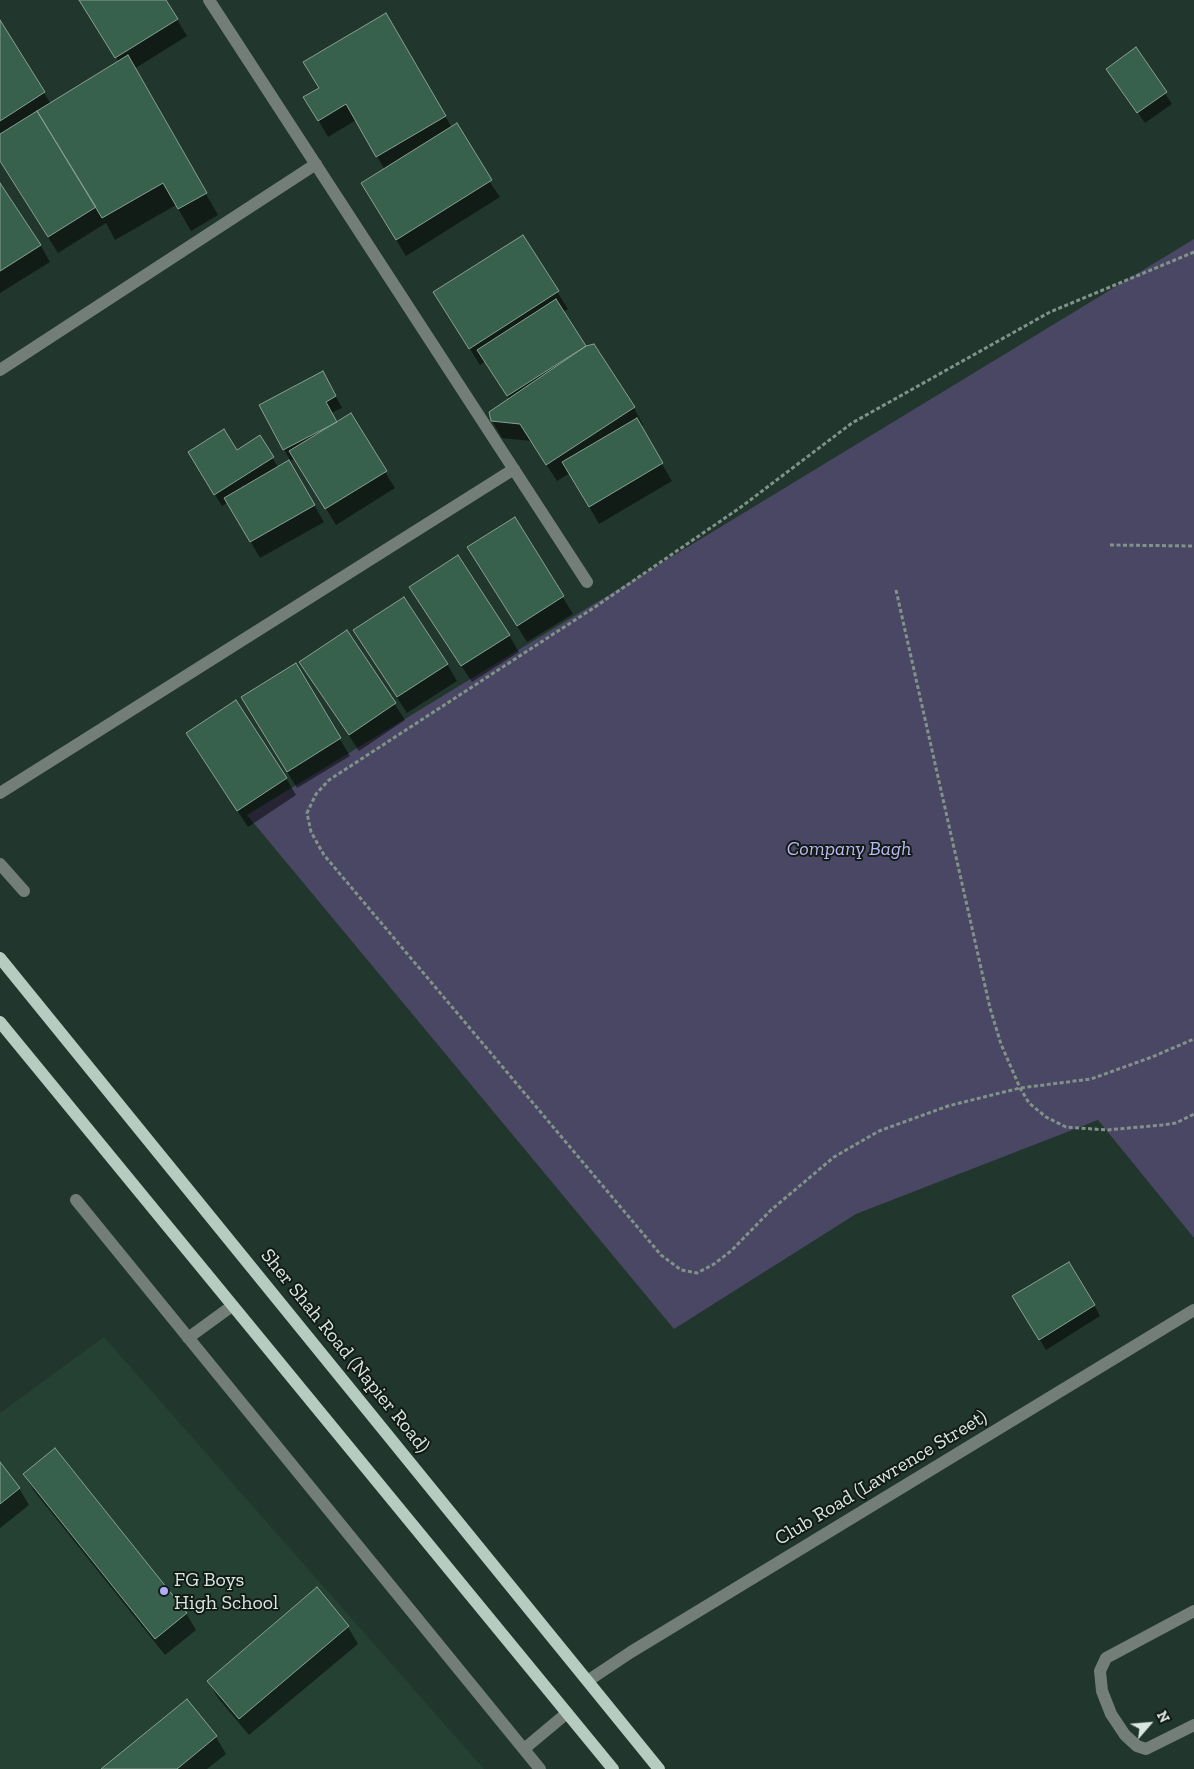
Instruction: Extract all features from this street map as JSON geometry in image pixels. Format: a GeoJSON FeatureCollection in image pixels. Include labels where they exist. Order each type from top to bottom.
{"type":"FeatureCollection","features":[{"type":"Feature","properties":{"kind":"main road","name":"Sher Shah Road (Napier Road)"},"geometry":{"type":"LineString","coordinates":[[0,958],[659,1769]]}},
{"type":"Feature","properties":{"kind":"main road"},"geometry":{"type":"LineString","coordinates":[[0,1022],[613,1769]]}},
{"type":"Feature","properties":{"kind":"street"},"geometry":{"type":"LineString","coordinates":[[209,0],[587,582]]}},
{"type":"Feature","properties":{"kind":"street"},"geometry":{"type":"LineString","coordinates":[[0,370],[316,164]]}},
{"type":"Feature","properties":{"kind":"street"},"geometry":{"type":"LineString","coordinates":[[0,793],[514,469]]}},
{"type":"Feature","properties":{"kind":"street"},"geometry":{"type":"LineString","coordinates":[[0,864],[24,891]]}},
{"type":"Feature","properties":{"kind":"street"},"geometry":{"type":"LineString","coordinates":[[76,1200],[540,1769]]}},
{"type":"Feature","properties":{"kind":"street"},"geometry":{"type":"LineString","coordinates":[[188,1338],[232,1306]]}},
{"type":"Feature","properties":{"kind":"street","name":"Club Road (Lawrence Street)"},"geometry":{"type":"LineString","coordinates":[[588,1680],[1194,1310]]}},
{"type":"Feature","properties":{"kind":"street"},"geometry":{"type":"LineString","coordinates":[[1194,1611],[1106,1658],[1100,1671],[1102,1691],[1111,1714],[1125,1735],[1136,1746],[1146,1749],[1194,1725]]}},
{"type":"Feature","properties":{"kind":"street"},"geometry":{"type":"LineString","coordinates":[[524,1749],[567,1713]]}},
{"type":"Feature","properties":{"kind":"path"},"geometry":{"type":"LineString","coordinates":[[1194,252],[1050,312],[852,423],[741,507],[595,607],[366,754],[329,780],[316,794],[307,814],[311,832],[324,855],[661,1255],[681,1270],[698,1272],[714,1264],[731,1251],[771,1210],[834,1157],[880,1131],[948,1106],[1020,1088],[1091,1079],[1152,1057],[1194,1039]]}},
{"type":"Feature","properties":{"kind":"path"},"geometry":{"type":"LineString","coordinates":[[1110,545],[1194,546]]}},
{"type":"Feature","properties":{"kind":"path"},"geometry":{"type":"LineString","coordinates":[[896,590],[990,1008],[1001,1044],[1020,1088],[1029,1103],[1046,1118],[1066,1127],[1107,1130],[1162,1125],[1176,1123],[1194,1114]]}},
{"type":"Feature","properties":{"kind":"shaded area","name":"FG Boys High School"},"geometry":{"type":"Polygon","coordinates":[[[104,1337],[484,1769],[0,1769],[0,1413],[104,1337]]]}},
{"type":"Feature","properties":{"kind":"green space","name":"Company Bagh"},"geometry":{"type":"Polygon","coordinates":[[[1194,239],[1194,1238],[1098,1120],[856,1214],[674,1329],[247,815],[1194,239]]]}},
{"type":"Feature","properties":{"kind":"building"},"geometry":{"type":"Polygon","coordinates":[[[79,0],[166,0],[178,19],[115,58],[79,0]]]}},
{"type":"Feature","properties":{"kind":"building"},"geometry":{"type":"Polygon","coordinates":[[[386,13],[446,116],[376,157],[346,104],[318,121],[303,97],[319,88],[303,62],[386,13]]]}},
{"type":"Feature","properties":{"kind":"building"},"geometry":{"type":"Polygon","coordinates":[[[0,20],[45,92],[0,121],[0,20]]]}},
{"type":"Feature","properties":{"kind":"building"},"geometry":{"type":"Polygon","coordinates":[[[1136,47],[1167,92],[1137,113],[1106,69],[1136,47]]]}},
{"type":"Feature","properties":{"kind":"building"},"geometry":{"type":"Polygon","coordinates":[[[128,55],[207,193],[178,209],[163,183],[102,218],[37,111],[128,55]]]}},
{"type":"Feature","properties":{"kind":"building"},"geometry":{"type":"Polygon","coordinates":[[[37,111],[96,207],[48,237],[0,161],[0,134],[37,111]]]}},
{"type":"Feature","properties":{"kind":"building"},"geometry":{"type":"Polygon","coordinates":[[[457,123],[492,180],[396,240],[361,183],[457,123]]]}},
{"type":"Feature","properties":{"kind":"building"},"geometry":{"type":"Polygon","coordinates":[[[0,183],[41,245],[0,271],[0,183]]]}},
{"type":"Feature","properties":{"kind":"building"},"geometry":{"type":"Polygon","coordinates":[[[523,235],[559,291],[469,349],[433,292],[523,235]]]}},
{"type":"Feature","properties":{"kind":"building"},"geometry":{"type":"Polygon","coordinates":[[[556,299],[586,346],[507,396],[477,350],[556,299]]]}},
{"type":"Feature","properties":{"kind":"building"},"geometry":{"type":"Polygon","coordinates":[[[594,344],[635,407],[546,465],[520,424],[491,421],[489,412],[586,346],[594,344]]]}},
{"type":"Feature","properties":{"kind":"building"},"geometry":{"type":"Polygon","coordinates":[[[323,371],[336,396],[326,402],[337,422],[283,450],[259,405],[323,371]]]}},
{"type":"Feature","properties":{"kind":"building"},"geometry":{"type":"Polygon","coordinates":[[[351,413],[387,471],[325,509],[289,451],[351,413]]]}},
{"type":"Feature","properties":{"kind":"building"},"geometry":{"type":"Polygon","coordinates":[[[637,418],[663,463],[589,507],[562,462],[637,418]]]}},
{"type":"Feature","properties":{"kind":"building"},"geometry":{"type":"Polygon","coordinates":[[[224,429],[237,450],[260,435],[274,457],[214,495],[188,452],[224,429]]]}},
{"type":"Feature","properties":{"kind":"building"},"geometry":{"type":"Polygon","coordinates":[[[289,460],[315,505],[250,542],[224,498],[289,460]]]}},
{"type":"Feature","properties":{"kind":"building"},"geometry":{"type":"Polygon","coordinates":[[[515,517],[564,596],[517,626],[467,547],[515,517]]]}},
{"type":"Feature","properties":{"kind":"building"},"geometry":{"type":"Polygon","coordinates":[[[458,555],[510,635],[461,666],[409,587],[458,555]]]}},
{"type":"Feature","properties":{"kind":"building"},"geometry":{"type":"Polygon","coordinates":[[[404,597],[448,664],[397,697],[353,630],[404,597]]]}},
{"type":"Feature","properties":{"kind":"building"},"geometry":{"type":"Polygon","coordinates":[[[347,630],[396,703],[349,735],[299,662],[347,630]]]}},
{"type":"Feature","properties":{"kind":"building"},"geometry":{"type":"Polygon","coordinates":[[[296,663],[341,738],[287,772],[241,697],[296,663]]]}},
{"type":"Feature","properties":{"kind":"building"},"geometry":{"type":"Polygon","coordinates":[[[236,700],[287,778],[237,811],[186,733],[236,700]]]}},
{"type":"Feature","properties":{"kind":"building"},"geometry":{"type":"Polygon","coordinates":[[[1069,1262],[1095,1305],[1039,1340],[1012,1296],[1069,1262]]]}},
{"type":"Feature","properties":{"kind":"building"},"geometry":{"type":"Polygon","coordinates":[[[55,1448],[187,1613],[155,1639],[23,1474],[55,1448]]]}},
{"type":"Feature","properties":{"kind":"building"},"geometry":{"type":"Polygon","coordinates":[[[0,1462],[20,1488],[0,1504],[0,1462]]]}},
{"type":"Feature","properties":{"kind":"building"},"geometry":{"type":"Polygon","coordinates":[[[317,1587],[349,1626],[239,1719],[207,1681],[317,1587]]]}},
{"type":"Feature","properties":{"kind":"building"},"geometry":{"type":"Polygon","coordinates":[[[187,1699],[217,1736],[177,1769],[101,1769],[187,1699]]]}},
{"type":"Feature","properties":{"kind":"place","name":"FG Boys High School"},"geometry":{"type":"Point","coordinates":[164,1591]}}]}
